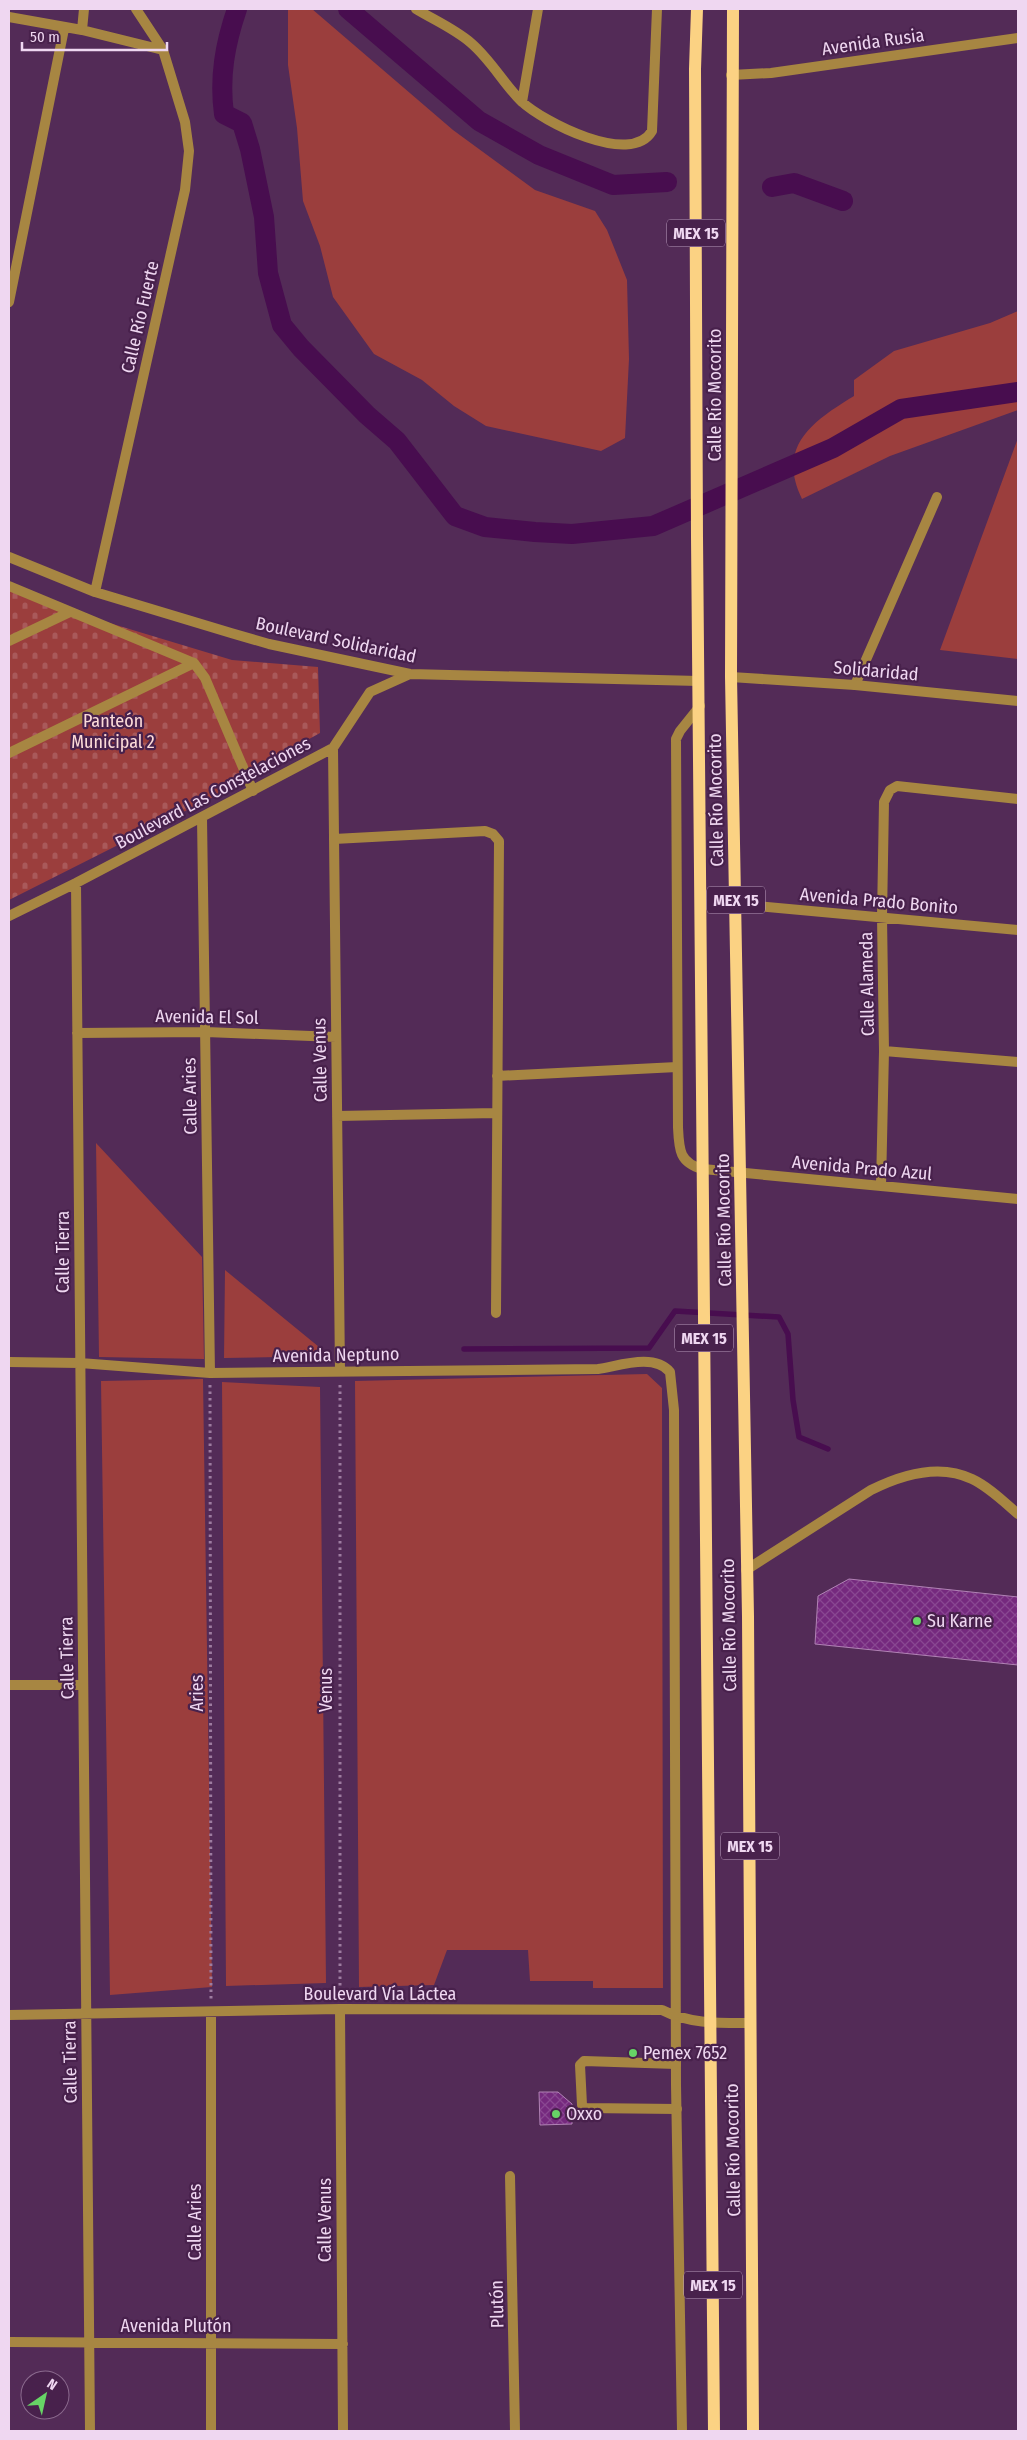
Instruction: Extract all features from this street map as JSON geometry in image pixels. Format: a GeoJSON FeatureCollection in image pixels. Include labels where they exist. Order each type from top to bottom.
{"type":"FeatureCollection","features":[{"type":"Feature","properties":{"kind":"main road","name":"Calle Río Mocorito"},"geometry":{"type":"LineString","coordinates":[[697,9],[695,87],[697,537],[712,2023],[714,2431]]}},
{"type":"Feature","properties":{"kind":"main road","name":"Calle Río Mocorito"},"geometry":{"type":"LineString","coordinates":[[733,9],[731,75],[733,453],[731,677],[748,1635],[753,2431]]}},
{"type":"Feature","properties":{"kind":"street"},"geometry":{"type":"LineString","coordinates":[[82,30],[84,9]]}},
{"type":"Feature","properties":{"kind":"street","name":"Calle Río Fuerte"},"geometry":{"type":"LineString","coordinates":[[95,592],[187,173],[187,131],[163,50],[136,9]]}},
{"type":"Feature","properties":{"kind":"street"},"geometry":{"type":"LineString","coordinates":[[416,9],[470,42],[490,62],[522,102],[556,123],[599,141],[626,145],[646,139],[652,131],[654,120],[657,9]]}},
{"type":"Feature","properties":{"kind":"street"},"geometry":{"type":"LineString","coordinates":[[522,102],[538,9]]}},
{"type":"Feature","properties":{"kind":"street"},"geometry":{"type":"LineString","coordinates":[[9,17],[64,29],[82,30],[163,50]]}},
{"type":"Feature","properties":{"kind":"street"},"geometry":{"type":"LineString","coordinates":[[9,302],[64,29]]}},
{"type":"Feature","properties":{"kind":"street","name":"Avenida Rusia"},"geometry":{"type":"LineString","coordinates":[[731,75],[771,73],[1018,38]]}},
{"type":"Feature","properties":{"kind":"street"},"geometry":{"type":"LineString","coordinates":[[854,684],[937,497]]}},
{"type":"Feature","properties":{"kind":"street","name":"Boulevard Solidaridad"},"geometry":{"type":"LineString","coordinates":[[9,557],[95,592],[269,644],[410,674],[699,681]]}},
{"type":"Feature","properties":{"kind":"street"},"geometry":{"type":"LineString","coordinates":[[9,586],[194,663],[205,678],[253,791]]}},
{"type":"Feature","properties":{"kind":"street"},"geometry":{"type":"LineString","coordinates":[[9,640],[70,612]]}},
{"type":"Feature","properties":{"kind":"street"},"geometry":{"type":"LineString","coordinates":[[9,753],[194,663]]}},
{"type":"Feature","properties":{"kind":"street","name":"Boulevard Las Constelaciones"},"geometry":{"type":"LineString","coordinates":[[9,916],[76,884],[333,748],[370,692],[410,674]]}},
{"type":"Feature","properties":{"kind":"street","name":"Solidaridad"},"geometry":{"type":"LineString","coordinates":[[731,677],[854,684],[1018,701]]}},
{"type":"Feature","properties":{"kind":"street"},"geometry":{"type":"LineString","coordinates":[[700,706],[676,739],[678,1127],[682,1154],[689,1164],[703,1170]]}},
{"type":"Feature","properties":{"kind":"street","name":"Calle Venus"},"geometry":{"type":"LineString","coordinates":[[333,748],[340,1371]]}},
{"type":"Feature","properties":{"kind":"street","name":"Calle Alameda"},"geometry":{"type":"LineString","coordinates":[[881,1186],[884,1051],[882,811],[887,796],[897,786],[1018,799]]}},
{"type":"Feature","properties":{"kind":"street","name":"Calle Aries"},"geometry":{"type":"LineString","coordinates":[[202,818],[210,1373]]}},
{"type":"Feature","properties":{"kind":"street"},"geometry":{"type":"LineString","coordinates":[[334,839],[485,831],[497,837],[499,844],[496,1313]]}},
{"type":"Feature","properties":{"kind":"street","name":"Calle Tierra"},"geometry":{"type":"LineString","coordinates":[[76,884],[90,2431]]}},
{"type":"Feature","properties":{"kind":"street","name":"Avenida Prado Bonito"},"geometry":{"type":"LineString","coordinates":[[736,904],[1018,930]]}},
{"type":"Feature","properties":{"kind":"street","name":"Avenida El Sol"},"geometry":{"type":"LineString","coordinates":[[77,1033],[206,1032],[336,1037]]}},
{"type":"Feature","properties":{"kind":"street"},"geometry":{"type":"LineString","coordinates":[[884,1051],[1018,1062]]}},
{"type":"Feature","properties":{"kind":"street"},"geometry":{"type":"LineString","coordinates":[[497,1076],[678,1067]]}},
{"type":"Feature","properties":{"kind":"street"},"geometry":{"type":"LineString","coordinates":[[337,1116],[496,1113]]}},
{"type":"Feature","properties":{"kind":"street","name":"Avenida Prado Azul"},"geometry":{"type":"LineString","coordinates":[[703,1170],[1018,1199]]}},
{"type":"Feature","properties":{"kind":"street","name":"Avenida Neptuno"},"geometry":{"type":"LineString","coordinates":[[9,1362],[80,1363],[210,1373],[598,1369],[652,1361],[663,1364],[672,1375],[674,1410],[677,2018]]}},
{"type":"Feature","properties":{"kind":"street"},"geometry":{"type":"LineString","coordinates":[[746,1570],[870,1490],[888,1481],[911,1474],[931,1471],[966,1476],[990,1490],[1018,1514]]}},
{"type":"Feature","properties":{"kind":"street"},"geometry":{"type":"LineString","coordinates":[[9,1685],[83,1685]]}},
{"type":"Feature","properties":{"kind":"street","name":"Calle Venus"},"geometry":{"type":"LineString","coordinates":[[340,2009],[343,2431]]}},
{"type":"Feature","properties":{"kind":"street","name":"Boulevard Vía Láctea"},"geometry":{"type":"LineString","coordinates":[[9,2015],[340,2009],[662,2010],[677,2018],[712,2023],[750,2023]]}},
{"type":"Feature","properties":{"kind":"street","name":"Calle Aries"},"geometry":{"type":"LineString","coordinates":[[211,2012],[211,2431]]}},
{"type":"Feature","properties":{"kind":"street"},"geometry":{"type":"LineString","coordinates":[[677,2018],[676,2064],[682,2431]]}},
{"type":"Feature","properties":{"kind":"street"},"geometry":{"type":"LineString","coordinates":[[676,2064],[584,2061],[580,2065],[582,2105],[585,2108],[677,2109]]}},
{"type":"Feature","properties":{"kind":"street","name":"Plutón"},"geometry":{"type":"LineString","coordinates":[[510,2176],[515,2431]]}},
{"type":"Feature","properties":{"kind":"street","name":"Avenida Plutón"},"geometry":{"type":"LineString","coordinates":[[9,2342],[342,2344]]}},
{"type":"Feature","properties":{"kind":"path","name":"Venus"},"geometry":{"type":"LineString","coordinates":[[340,1371],[340,2009]]}},
{"type":"Feature","properties":{"kind":"path","name":"Aries"},"geometry":{"type":"LineString","coordinates":[[210,1373],[211,2012]]}},
{"type":"Feature","properties":{"kind":"green space"},"geometry":{"type":"Polygon","coordinates":[[[288,9],[312,9],[453,130],[535,190],[595,211],[607,230],[627,280],[629,359],[625,438],[601,451],[486,426],[454,406],[422,380],[374,354],[333,297],[320,246],[303,201],[297,128],[288,65],[288,9]]]}},
{"type":"Feature","properties":{"kind":"green space"},"geometry":{"type":"Polygon","coordinates":[[[1018,311],[1018,410],[890,456],[802,499],[795,480],[793,464],[796,450],[803,437],[813,426],[825,415],[854,396],[854,380],[894,351],[990,323],[1018,311]]]}},
{"type":"Feature","properties":{"kind":"green space"},"geometry":{"type":"Polygon","coordinates":[[[1018,438],[1018,659],[940,650],[1018,438]]]}},
{"type":"Feature","properties":{"kind":"green space","name":"Panteón Municipal 2"},"geometry":{"type":"Polygon","coordinates":[[[9,584],[83,615],[232,660],[318,667],[320,733],[253,770],[231,788],[9,900],[9,584]]]}},
{"type":"Feature","properties":{"kind":"green space"},"geometry":{"type":"Polygon","coordinates":[[[96,1143],[202,1257],[204,1359],[99,1357],[96,1143]]]}},
{"type":"Feature","properties":{"kind":"green space"},"geometry":{"type":"Polygon","coordinates":[[[225,1270],[330,1356],[224,1358],[225,1270]]]}},
{"type":"Feature","properties":{"kind":"green space"},"geometry":{"type":"Polygon","coordinates":[[[647,1374],[662,1388],[663,1988],[593,1988],[593,1981],[530,1981],[528,1950],[447,1950],[434,1985],[359,1987],[355,1381],[647,1374]]]}},
{"type":"Feature","properties":{"kind":"green space"},"geometry":{"type":"Polygon","coordinates":[[[203,1379],[212,1987],[110,1995],[101,1381],[203,1379]]]}},
{"type":"Feature","properties":{"kind":"green space"},"geometry":{"type":"Polygon","coordinates":[[[222,1382],[320,1387],[326,1983],[226,1986],[222,1382]]]}},
{"type":"Feature","properties":{"kind":"building","name":"Su Karne"},"geometry":{"type":"Polygon","coordinates":[[[849,1579],[1018,1597],[1018,1665],[815,1644],[818,1596],[849,1579]]]}},
{"type":"Feature","properties":{"kind":"building","name":"Oxxo"},"geometry":{"type":"Polygon","coordinates":[[[539,2092],[558,2092],[572,2104],[572,2124],[540,2125],[539,2092]]]}},
{"type":"Feature","properties":{"kind":"waterway"},"geometry":{"type":"LineString","coordinates":[[237,9],[224,61],[222,87],[224,114],[242,123],[250,149],[264,217],[268,273],[282,325],[301,348],[367,415],[397,441],[455,516],[485,527],[572,534],[653,526],[833,448],[901,409],[1018,392]]}},
{"type":"Feature","properties":{"kind":"waterway"},"geometry":{"type":"LineString","coordinates":[[348,9],[479,121],[539,155],[613,185],[667,182]]}},
{"type":"Feature","properties":{"kind":"waterway"},"geometry":{"type":"LineString","coordinates":[[772,187],[794,183],[843,201]]}},
{"type":"Feature","properties":{"kind":"waterway"},"geometry":{"type":"LineString","coordinates":[[464,1349],[649,1348],[675,1311],[779,1317],[788,1334],[793,1400],[799,1437],[828,1449]]}},
{"type":"Feature","properties":{"kind":"place","name":"Su Karne"},"geometry":{"type":"Point","coordinates":[917,1621]}},
{"type":"Feature","properties":{"kind":"place","name":"Pemex 7652"},"geometry":{"type":"Point","coordinates":[633,2053]}},
{"type":"Feature","properties":{"kind":"place","name":"Oxxo"},"geometry":{"type":"Point","coordinates":[556,2114]}}]}
